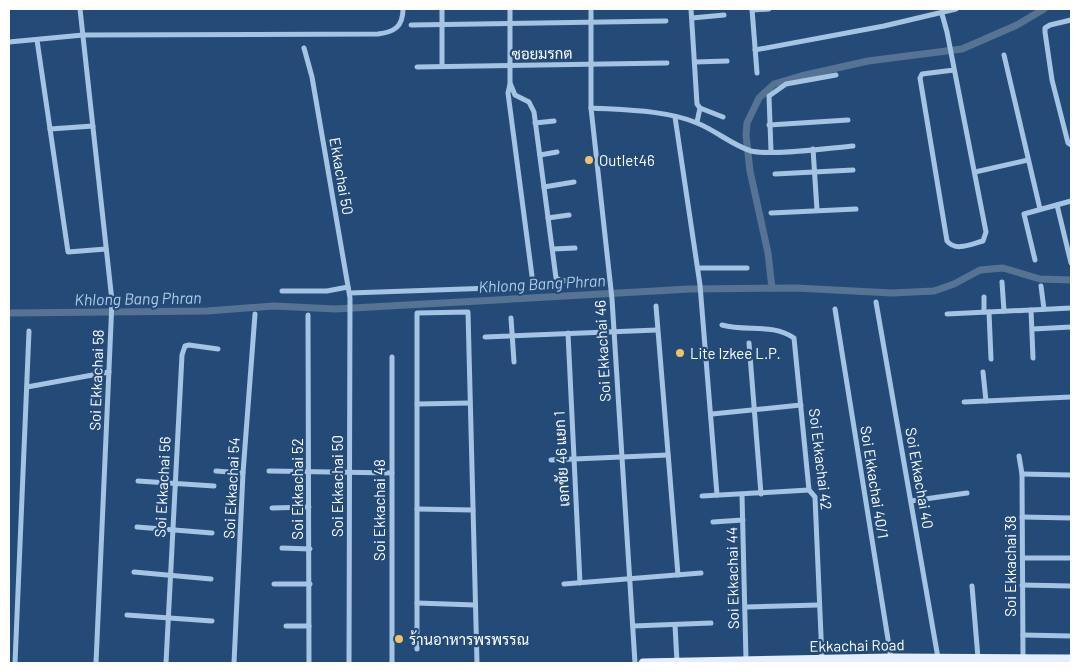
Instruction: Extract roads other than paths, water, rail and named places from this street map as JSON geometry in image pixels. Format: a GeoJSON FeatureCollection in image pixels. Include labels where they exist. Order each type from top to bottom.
{"type":"FeatureCollection","features":[{"type":"Feature","properties":{"kind":"main road","name":"Ekkachai Road"},"geometry":{"type":"LineString","coordinates":[[643,663],[891,658],[1071,659]]}},
{"type":"Feature","properties":{"kind":"street","name":"Soi Ekkachai 58"},"geometry":{"type":"LineString","coordinates":[[80,9],[112,301],[96,663]]}},
{"type":"Feature","properties":{"kind":"street"},"geometry":{"type":"LineString","coordinates":[[9,42],[82,35],[378,34],[392,32],[398,28],[403,17],[403,9]]}},
{"type":"Feature","properties":{"kind":"street"},"geometry":{"type":"LineString","coordinates":[[442,9],[442,66]]}},
{"type":"Feature","properties":{"kind":"street"},"geometry":{"type":"LineString","coordinates":[[510,9],[510,84],[508,93],[532,276]]}},
{"type":"Feature","properties":{"kind":"street","name":"Soi Ekkachai 46"},"geometry":{"type":"LineString","coordinates":[[591,9],[591,108],[612,298],[635,663]]}},
{"type":"Feature","properties":{"kind":"street"},"geometry":{"type":"LineString","coordinates":[[691,9],[695,90],[700,108],[697,122]]}},
{"type":"Feature","properties":{"kind":"street"},"geometry":{"type":"LineString","coordinates":[[756,73],[752,9],[769,9]]}},
{"type":"Feature","properties":{"kind":"street"},"geometry":{"type":"LineString","coordinates":[[755,50],[942,14],[956,9]]}},
{"type":"Feature","properties":{"kind":"street"},"geometry":{"type":"LineString","coordinates":[[942,14],[947,32],[986,232],[986,238],[983,241],[958,248],[951,246],[947,241],[920,78],[922,74],[954,70]]}},
{"type":"Feature","properties":{"kind":"street"},"geometry":{"type":"LineString","coordinates":[[692,18],[724,15]]}},
{"type":"Feature","properties":{"kind":"street"},"geometry":{"type":"LineString","coordinates":[[1071,20],[1045,28],[1052,80],[1068,144],[1071,146]]}},
{"type":"Feature","properties":{"kind":"street"},"geometry":{"type":"LineString","coordinates":[[411,25],[666,21]]}},
{"type":"Feature","properties":{"kind":"street"},"geometry":{"type":"LineString","coordinates":[[37,40],[68,252],[106,249]]}},
{"type":"Feature","properties":{"kind":"street","name":"Ekkachai 50"},"geometry":{"type":"LineString","coordinates":[[304,48],[312,77],[349,293],[350,309]]}},
{"type":"Feature","properties":{"kind":"street"},"geometry":{"type":"LineString","coordinates":[[1004,55],[1040,209]]}},
{"type":"Feature","properties":{"kind":"street"},"geometry":{"type":"LineString","coordinates":[[695,62],[727,61]]}},
{"type":"Feature","properties":{"kind":"street","name":"ซอยมรกต"},"geometry":{"type":"LineString","coordinates":[[417,67],[667,63]]}},
{"type":"Feature","properties":{"kind":"street"},"geometry":{"type":"LineString","coordinates":[[772,151],[768,102],[774,91],[786,84],[836,75]]}},
{"type":"Feature","properties":{"kind":"street"},"geometry":{"type":"LineString","coordinates":[[510,84],[518,98],[532,106],[558,280],[580,280]]}},
{"type":"Feature","properties":{"kind":"street"},"geometry":{"type":"LineString","coordinates":[[591,108],[622,110],[697,122],[743,148],[759,152],[853,146]]}},
{"type":"Feature","properties":{"kind":"street"},"geometry":{"type":"LineString","coordinates":[[700,108],[723,116]]}},
{"type":"Feature","properties":{"kind":"street"},"geometry":{"type":"LineString","coordinates":[[675,117],[698,268],[712,414],[717,495]]}},
{"type":"Feature","properties":{"kind":"street"},"geometry":{"type":"LineString","coordinates":[[769,125],[848,120]]}},
{"type":"Feature","properties":{"kind":"street"},"geometry":{"type":"LineString","coordinates":[[535,123],[554,121]]}},
{"type":"Feature","properties":{"kind":"street"},"geometry":{"type":"LineString","coordinates":[[50,129],[93,126]]}},
{"type":"Feature","properties":{"kind":"street"},"geometry":{"type":"LineString","coordinates":[[813,149],[817,210]]}},
{"type":"Feature","properties":{"kind":"street"},"geometry":{"type":"LineString","coordinates":[[540,155],[557,152]]}},
{"type":"Feature","properties":{"kind":"street"},"geometry":{"type":"LineString","coordinates":[[974,172],[1028,160]]}},
{"type":"Feature","properties":{"kind":"street"},"geometry":{"type":"LineString","coordinates":[[775,174],[853,170]]}},
{"type":"Feature","properties":{"kind":"street"},"geometry":{"type":"LineString","coordinates":[[544,186],[574,182]]}},
{"type":"Feature","properties":{"kind":"street"},"geometry":{"type":"LineString","coordinates":[[1035,260],[1024,214],[1071,201]]}},
{"type":"Feature","properties":{"kind":"street"},"geometry":{"type":"LineString","coordinates":[[1057,205],[1071,263]]}},
{"type":"Feature","properties":{"kind":"street"},"geometry":{"type":"LineString","coordinates":[[771,213],[856,209]]}},
{"type":"Feature","properties":{"kind":"street"},"geometry":{"type":"LineString","coordinates":[[548,218],[569,215]]}},
{"type":"Feature","properties":{"kind":"street"},"geometry":{"type":"LineString","coordinates":[[553,249],[575,248]]}},
{"type":"Feature","properties":{"kind":"street"},"geometry":{"type":"LineString","coordinates":[[698,268],[747,268]]}},
{"type":"Feature","properties":{"kind":"street"},"geometry":{"type":"LineString","coordinates":[[1002,282],[1004,311]]}},
{"type":"Feature","properties":{"kind":"street"},"geometry":{"type":"LineString","coordinates":[[1041,286],[1044,309]]}},
{"type":"Feature","properties":{"kind":"street"},"geometry":{"type":"LineString","coordinates":[[282,292],[327,290],[349,293],[493,288]]}},
{"type":"Feature","properties":{"kind":"street"},"geometry":{"type":"LineString","coordinates":[[984,297],[991,359]]}},
{"type":"Feature","properties":{"kind":"street","name":"Soi Ekkachai 40"},"geometry":{"type":"LineString","coordinates":[[876,302],[938,658]]}},
{"type":"Feature","properties":{"kind":"street"},"geometry":{"type":"LineString","coordinates":[[656,306],[678,575]]}},
{"type":"Feature","properties":{"kind":"street"},"geometry":{"type":"LineString","coordinates":[[947,314],[1071,308]]}},
{"type":"Feature","properties":{"kind":"street","name":"Soi Ekkachai 50"},"geometry":{"type":"LineString","coordinates":[[349,663],[350,309]]}},
{"type":"Feature","properties":{"kind":"street","name":"Soi Ekkachai 40/1"},"geometry":{"type":"LineString","coordinates":[[835,309],[891,658]]}},
{"type":"Feature","properties":{"kind":"street"},"geometry":{"type":"LineString","coordinates":[[1031,310],[1033,358]]}},
{"type":"Feature","properties":{"kind":"street"},"geometry":{"type":"LineString","coordinates":[[417,649],[417,313],[468,312],[477,663]]}},
{"type":"Feature","properties":{"kind":"street","name":"Soi Ekkachai 54"},"geometry":{"type":"LineString","coordinates":[[234,663],[243,473],[255,314]]}},
{"type":"Feature","properties":{"kind":"street","name":"Soi Ekkachai 52"},"geometry":{"type":"LineString","coordinates":[[308,315],[310,473],[309,663]]}},
{"type":"Feature","properties":{"kind":"street"},"geometry":{"type":"LineString","coordinates":[[511,318],[514,362]]}},
{"type":"Feature","properties":{"kind":"street","name":"Soi Ekkachai 42"},"geometry":{"type":"LineString","coordinates":[[722,325],[737,329],[774,329],[787,333],[794,338],[809,490],[815,497],[822,659]]}},
{"type":"Feature","properties":{"kind":"street"},"geometry":{"type":"LineString","coordinates":[[1033,329],[1071,327]]}},
{"type":"Feature","properties":{"kind":"street"},"geometry":{"type":"LineString","coordinates":[[485,337],[657,330]]}},
{"type":"Feature","properties":{"kind":"street"},"geometry":{"type":"LineString","coordinates":[[15,663],[29,331]]}},
{"type":"Feature","properties":{"kind":"street","name":"เอกชัย 46 แยก 1"},"geometry":{"type":"LineString","coordinates":[[568,333],[580,583]]}},
{"type":"Feature","properties":{"kind":"street"},"geometry":{"type":"LineString","coordinates":[[749,343],[761,494]]}},
{"type":"Feature","properties":{"kind":"street","name":"Soi Ekkachai 56"},"geometry":{"type":"LineString","coordinates":[[166,663],[174,483],[183,350],[189,345],[218,349]]}},
{"type":"Feature","properties":{"kind":"street","name":"Soi Ekkachai 48"},"geometry":{"type":"LineString","coordinates":[[392,357],[392,663]]}},
{"type":"Feature","properties":{"kind":"street"},"geometry":{"type":"LineString","coordinates":[[27,387],[109,372]]}},
{"type":"Feature","properties":{"kind":"street"},"geometry":{"type":"LineString","coordinates":[[984,372],[986,401]]}},
{"type":"Feature","properties":{"kind":"street"},"geometry":{"type":"LineString","coordinates":[[964,402],[1071,398]]}},
{"type":"Feature","properties":{"kind":"street"},"geometry":{"type":"LineString","coordinates":[[417,404],[470,402]]}},
{"type":"Feature","properties":{"kind":"street"},"geometry":{"type":"LineString","coordinates":[[712,414],[801,406]]}},
{"type":"Feature","properties":{"kind":"street"},"geometry":{"type":"LineString","coordinates":[[551,460],[668,455]]}},
{"type":"Feature","properties":{"kind":"street","name":"Soi Ekkachai 38"},"geometry":{"type":"LineString","coordinates":[[1018,456],[1022,474],[1022,658]]}},
{"type":"Feature","properties":{"kind":"street"},"geometry":{"type":"LineString","coordinates":[[216,471],[243,473]]}},
{"type":"Feature","properties":{"kind":"street"},"geometry":{"type":"LineString","coordinates":[[269,471],[392,473]]}},
{"type":"Feature","properties":{"kind":"street"},"geometry":{"type":"LineString","coordinates":[[1022,474],[1071,475]]}},
{"type":"Feature","properties":{"kind":"street"},"geometry":{"type":"LineString","coordinates":[[138,481],[214,486]]}},
{"type":"Feature","properties":{"kind":"street"},"geometry":{"type":"LineString","coordinates":[[702,496],[809,490]]}},
{"type":"Feature","properties":{"kind":"street"},"geometry":{"type":"LineString","coordinates":[[911,501],[967,492]]}},
{"type":"Feature","properties":{"kind":"street","name":"Soi Ekkachai 44"},"geometry":{"type":"LineString","coordinates":[[742,495],[746,662]]}},
{"type":"Feature","properties":{"kind":"street"},"geometry":{"type":"LineString","coordinates":[[272,508],[309,507]]}},
{"type":"Feature","properties":{"kind":"street"},"geometry":{"type":"LineString","coordinates":[[417,508],[473,510]]}},
{"type":"Feature","properties":{"kind":"street"},"geometry":{"type":"LineString","coordinates":[[1022,517],[1071,518]]}},
{"type":"Feature","properties":{"kind":"street"},"geometry":{"type":"LineString","coordinates":[[713,522],[743,520]]}},
{"type":"Feature","properties":{"kind":"street"},"geometry":{"type":"LineString","coordinates":[[136,527],[212,533]]}},
{"type":"Feature","properties":{"kind":"street"},"geometry":{"type":"LineString","coordinates":[[282,548],[310,549]]}},
{"type":"Feature","properties":{"kind":"street"},"geometry":{"type":"LineString","coordinates":[[1023,558],[1071,558]]}},
{"type":"Feature","properties":{"kind":"street"},"geometry":{"type":"LineString","coordinates":[[134,572],[211,578]]}},
{"type":"Feature","properties":{"kind":"street"},"geometry":{"type":"LineString","coordinates":[[564,584],[701,573]]}},
{"type":"Feature","properties":{"kind":"street"},"geometry":{"type":"LineString","coordinates":[[274,584],[310,584]]}},
{"type":"Feature","properties":{"kind":"street"},"geometry":{"type":"LineString","coordinates":[[1022,585],[1071,586]]}},
{"type":"Feature","properties":{"kind":"street"},"geometry":{"type":"LineString","coordinates":[[972,586],[978,658]]}},
{"type":"Feature","properties":{"kind":"street"},"geometry":{"type":"LineString","coordinates":[[417,603],[475,605]]}},
{"type":"Feature","properties":{"kind":"street"},"geometry":{"type":"LineString","coordinates":[[746,607],[820,605]]}},
{"type":"Feature","properties":{"kind":"street"},"geometry":{"type":"LineString","coordinates":[[127,615],[212,621]]}},
{"type":"Feature","properties":{"kind":"street"},"geometry":{"type":"LineString","coordinates":[[633,626],[711,623]]}},
{"type":"Feature","properties":{"kind":"street"},"geometry":{"type":"LineString","coordinates":[[675,624],[677,662]]}},
{"type":"Feature","properties":{"kind":"street"},"geometry":{"type":"LineString","coordinates":[[286,626],[309,626]]}},
{"type":"Feature","properties":{"kind":"street"},"geometry":{"type":"LineString","coordinates":[[1023,636],[1071,636]]}},
{"type":"Feature","properties":{"kind":"waterway"},"geometry":{"type":"LineString","coordinates":[[772,288],[768,253],[750,171],[746,135],[747,123],[759,98],[774,84],[801,76],[868,61],[962,49],[1017,25],[1044,9]]}},
{"type":"Feature","properties":{"kind":"waterway","name":"Khlong Bang Phran"},"geometry":{"type":"LineString","coordinates":[[9,313],[207,311],[274,306],[335,309],[690,289],[796,288],[892,293],[934,291],[954,284],[980,270],[1003,268],[1040,279],[1071,280]]}},
{"type":"Feature","properties":{"kind":"place","name":"Outlet46"},"geometry":{"type":"Point","coordinates":[589,160]}},
{"type":"Feature","properties":{"kind":"place","name":"Lite Izkee L.P."},"geometry":{"type":"Point","coordinates":[680,353]}},
{"type":"Feature","properties":{"kind":"place","name":"ร้านอาหารพรพรรณ"},"geometry":{"type":"Point","coordinates":[399,639]}}]}
